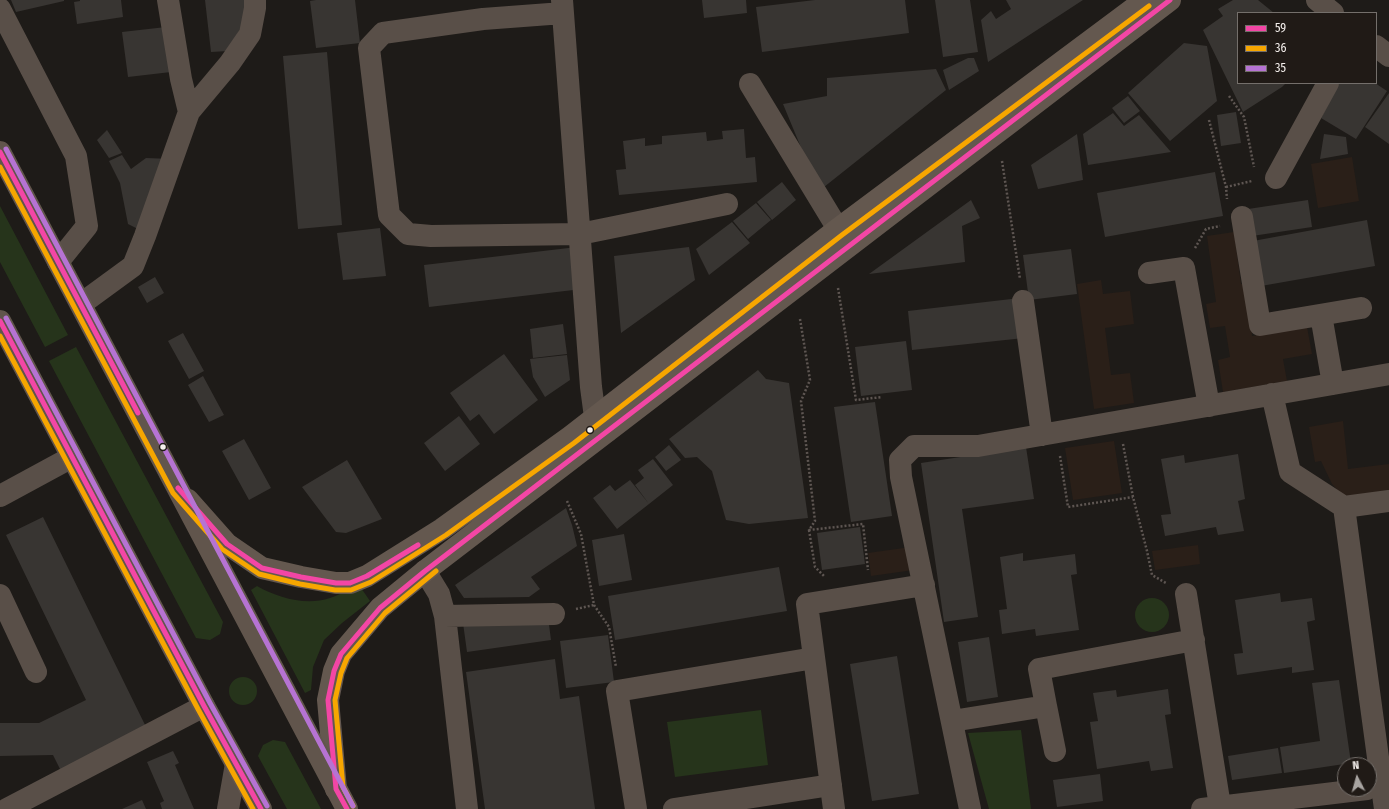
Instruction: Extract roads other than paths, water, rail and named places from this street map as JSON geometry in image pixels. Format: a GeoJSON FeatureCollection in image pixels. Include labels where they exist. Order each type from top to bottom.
{"type":"FeatureCollection","features":[{"type":"Feature","properties":{"kind":"highway"},"geometry":{"type":"LineString","coordinates":[[0,152],[347,809]]}},
{"type":"Feature","properties":{"kind":"highway"},"geometry":{"type":"LineString","coordinates":[[0,322],[204,706],[261,809]]}},
{"type":"Feature","properties":{"kind":"main road"},"geometry":{"type":"LineString","coordinates":[[336,789],[328,700],[334,671],[341,654],[380,608],[838,229],[1145,0]]}},
{"type":"Feature","properties":{"kind":"main road"},"geometry":{"type":"LineString","coordinates":[[178,488],[227,544],[262,568],[336,583],[350,583],[367,576],[442,530],[601,425],[1170,0]]}},
{"type":"Feature","properties":{"kind":"lane"},"geometry":{"type":"LineString","coordinates":[[168,0],[181,79],[189,112]]}},
{"type":"Feature","properties":{"kind":"lane"},"geometry":{"type":"LineString","coordinates":[[81,304],[133,266],[189,112],[230,64],[250,34],[255,0]]}},
{"type":"Feature","properties":{"kind":"lane"},"geometry":{"type":"LineString","coordinates":[[601,425],[591,387],[580,234],[562,6],[482,9],[383,33],[369,48],[389,215],[408,234],[431,236],[580,234],[727,204]]}},
{"type":"Feature","properties":{"kind":"lane"},"geometry":{"type":"LineString","coordinates":[[0,9],[76,156],[87,226],[58,262]]}},
{"type":"Feature","properties":{"kind":"lane"},"geometry":{"type":"LineString","coordinates":[[1377,47],[1389,56]]}},
{"type":"Feature","properties":{"kind":"lane"},"geometry":{"type":"LineString","coordinates":[[750,84],[838,229]]}},
{"type":"Feature","properties":{"kind":"lane"},"geometry":{"type":"LineString","coordinates":[[1276,178],[1327,84]]}},
{"type":"Feature","properties":{"kind":"lane"},"geometry":{"type":"LineString","coordinates":[[1234,209],[1260,325],[1361,308]]}},
{"type":"Feature","properties":{"kind":"lane"},"geometry":{"type":"LineString","coordinates":[[1149,273],[1184,268],[1209,406]]}},
{"type":"Feature","properties":{"kind":"lane"},"geometry":{"type":"LineString","coordinates":[[1023,301],[1049,434]]}},
{"type":"Feature","properties":{"kind":"lane"},"geometry":{"type":"LineString","coordinates":[[1321,315],[1333,384]]}},
{"type":"Feature","properties":{"kind":"lane"},"geometry":{"type":"LineString","coordinates":[[970,809],[901,477],[900,460],[914,446],[978,446],[1389,374]]}},
{"type":"Feature","properties":{"kind":"lane"},"geometry":{"type":"LineString","coordinates":[[1272,394],[1290,472],[1344,508],[1389,501]]}},
{"type":"Feature","properties":{"kind":"lane"},"geometry":{"type":"LineString","coordinates":[[0,496],[72,457]]}},
{"type":"Feature","properties":{"kind":"lane"},"geometry":{"type":"LineString","coordinates":[[1344,508],[1369,757]]}},
{"type":"Feature","properties":{"kind":"lane"},"geometry":{"type":"LineString","coordinates":[[425,571],[439,594],[444,616],[467,809]]}},
{"type":"Feature","properties":{"kind":"lane"},"geometry":{"type":"LineString","coordinates":[[834,809],[807,604],[924,586]]}},
{"type":"Feature","properties":{"kind":"lane"},"geometry":{"type":"LineString","coordinates":[[1186,594],[1194,640],[1211,808],[1337,792]]}},
{"type":"Feature","properties":{"kind":"lane"},"geometry":{"type":"LineString","coordinates":[[0,595],[36,672]]}},
{"type":"Feature","properties":{"kind":"lane"},"geometry":{"type":"LineString","coordinates":[[444,616],[554,614]]}},
{"type":"Feature","properties":{"kind":"lane"},"geometry":{"type":"LineString","coordinates":[[1054,751],[1039,669],[1194,640]]}},
{"type":"Feature","properties":{"kind":"lane"},"geometry":{"type":"LineString","coordinates":[[636,809],[617,691],[814,658]]}},
{"type":"Feature","properties":{"kind":"lane"},"geometry":{"type":"LineString","coordinates":[[7,809],[204,706]]}},
{"type":"Feature","properties":{"kind":"lane"},"geometry":{"type":"LineString","coordinates":[[952,721],[1046,706]]}},
{"type":"Feature","properties":{"kind":"lane"},"geometry":{"type":"LineString","coordinates":[[228,809],[236,764]]}},
{"type":"Feature","properties":{"kind":"lane"},"geometry":{"type":"LineString","coordinates":[[674,809],[831,785]]}},
{"type":"Feature","properties":{"kind":"lane"},"geometry":{"type":"LineString","coordinates":[[1377,796],[1385,809]]}}]}
